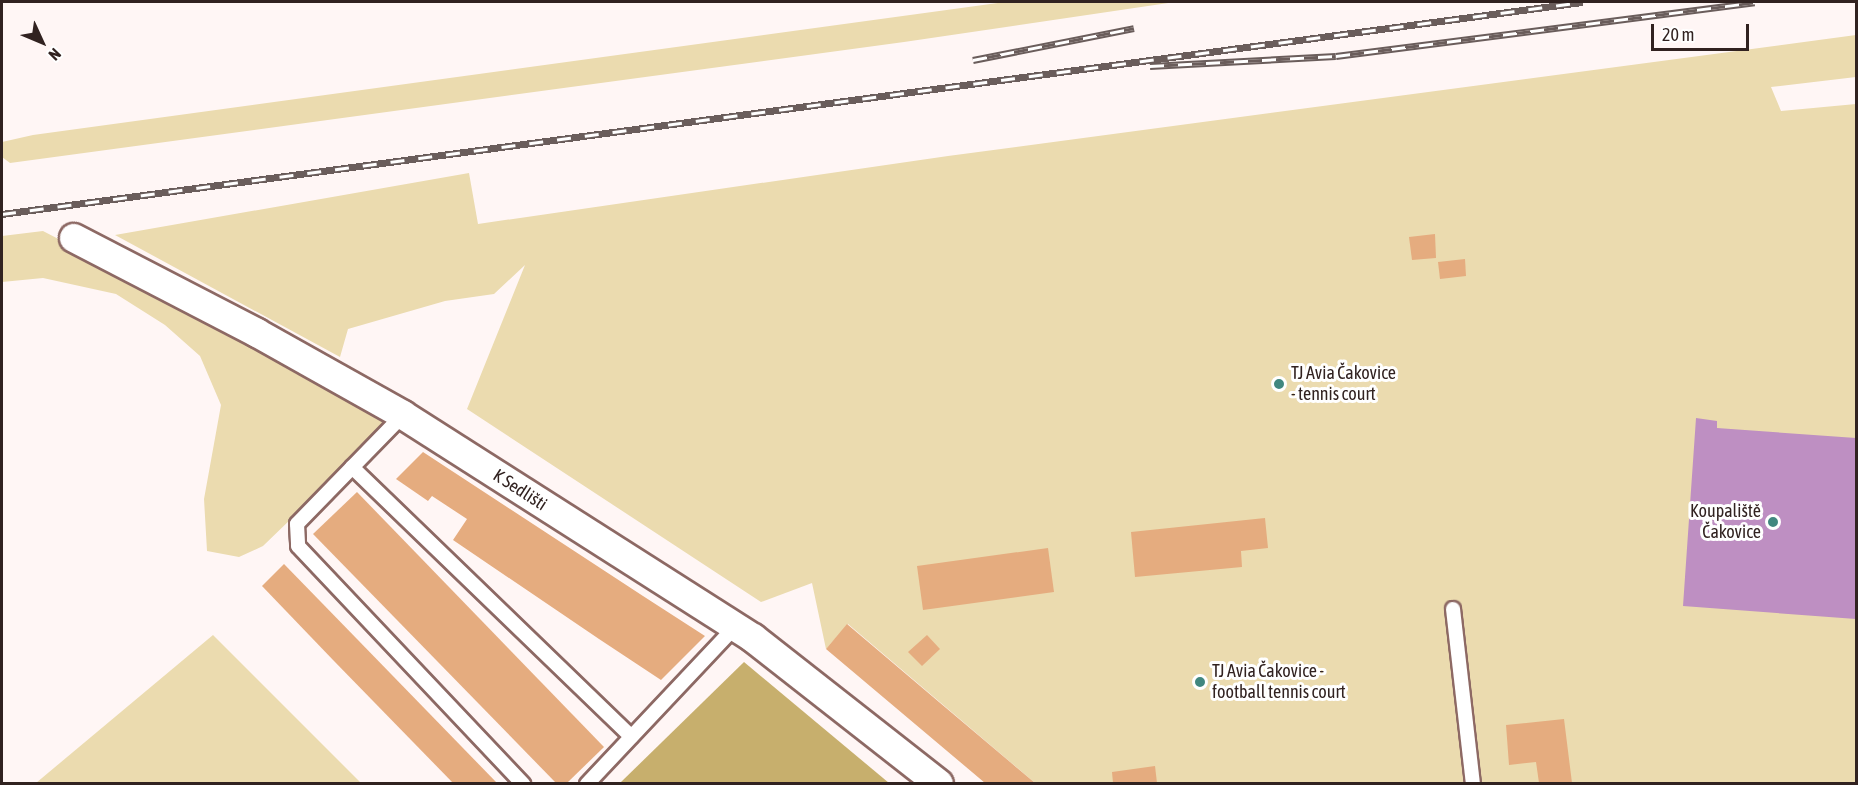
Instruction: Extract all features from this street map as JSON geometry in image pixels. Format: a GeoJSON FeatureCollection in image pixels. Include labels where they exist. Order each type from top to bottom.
{"type":"FeatureCollection","features":[{"type":"Feature","properties":{"kind":"street","name":"K Sedlišti"},"geometry":{"type":"LineString","coordinates":[[74,238],[403,415],[735,627],[939,783]]}},
{"type":"Feature","properties":{"kind":"lane"},"geometry":{"type":"LineString","coordinates":[[403,415],[297,524],[298,546],[523,783]]}},
{"type":"Feature","properties":{"kind":"lane"},"geometry":{"type":"LineString","coordinates":[[352,467],[631,736]]}},
{"type":"Feature","properties":{"kind":"lane"},"geometry":{"type":"LineString","coordinates":[[1453,609],[1473,783]]}},
{"type":"Feature","properties":{"kind":"lane"},"geometry":{"type":"LineString","coordinates":[[587,783],[735,627]]}},
{"type":"Feature","properties":{"kind":"shaded area"},"geometry":{"type":"Polygon","coordinates":[[[1005,2],[1175,2],[904,42],[10,163],[2,157],[2,142],[33,135],[1005,2]]]}},
{"type":"Feature","properties":{"kind":"shaded area"},"geometry":{"type":"Polygon","coordinates":[[[1856,35],[1856,77],[1771,87],[1781,111],[1856,104],[1856,783],[1035,783],[848,624],[826,649],[812,583],[761,602],[467,409],[525,265],[494,294],[445,301],[348,329],[340,357],[115,235],[469,173],[478,224],[948,156],[1856,35]]]}},
{"type":"Feature","properties":{"kind":"shaded area"},"geometry":{"type":"Polygon","coordinates":[[[43,231],[253,340],[385,419],[381,432],[263,546],[239,557],[207,551],[204,499],[221,405],[200,356],[165,325],[116,294],[43,278],[2,282],[2,236],[43,231]]]}},
{"type":"Feature","properties":{"kind":"shaded area","name":"Koupaliště Čakovice"},"geometry":{"type":"Polygon","coordinates":[[[1696,418],[1717,421],[1717,428],[1856,438],[1856,619],[1683,606],[1696,418]]]}},
{"type":"Feature","properties":{"kind":"shaded area"},"geometry":{"type":"Polygon","coordinates":[[[213,635],[361,783],[36,783],[213,635]]]}},
{"type":"Feature","properties":{"kind":"shaded area"},"geometry":{"type":"Polygon","coordinates":[[[744,662],[889,783],[620,783],[744,662]]]}},
{"type":"Feature","properties":{"kind":"building"},"geometry":{"type":"Polygon","coordinates":[[[1435,234],[1436,258],[1412,260],[1409,237],[1435,234]]]}},
{"type":"Feature","properties":{"kind":"building"},"geometry":{"type":"Polygon","coordinates":[[[1465,259],[1466,276],[1440,279],[1438,262],[1465,259]]]}},
{"type":"Feature","properties":{"kind":"building"},"geometry":{"type":"Polygon","coordinates":[[[423,452],[705,636],[661,680],[453,540],[467,519],[432,496],[428,501],[396,479],[423,452]]]}},
{"type":"Feature","properties":{"kind":"building"},"geometry":{"type":"Polygon","coordinates":[[[357,492],[604,747],[567,783],[556,783],[313,534],[357,492]]]}},
{"type":"Feature","properties":{"kind":"building"},"geometry":{"type":"Polygon","coordinates":[[[1265,518],[1268,548],[1241,551],[1242,567],[1135,577],[1131,532],[1265,518]]]}},
{"type":"Feature","properties":{"kind":"building"},"geometry":{"type":"Polygon","coordinates":[[[1048,548],[1054,592],[923,610],[917,566],[1048,548]]]}},
{"type":"Feature","properties":{"kind":"building"},"geometry":{"type":"Polygon","coordinates":[[[284,564],[497,783],[453,783],[334,661],[262,586],[284,564]]]}},
{"type":"Feature","properties":{"kind":"building"},"geometry":{"type":"Polygon","coordinates":[[[847,624],[1035,783],[985,783],[826,649],[847,624]]]}},
{"type":"Feature","properties":{"kind":"building"},"geometry":{"type":"Polygon","coordinates":[[[927,635],[940,649],[922,666],[908,652],[927,635]]]}},
{"type":"Feature","properties":{"kind":"building"},"geometry":{"type":"Polygon","coordinates":[[[1564,719],[1572,783],[1539,783],[1536,762],[1509,765],[1506,725],[1564,719]]]}},
{"type":"Feature","properties":{"kind":"building"},"geometry":{"type":"Polygon","coordinates":[[[1155,766],[1157,783],[1113,783],[1112,772],[1155,766]]]}},
{"type":"Feature","properties":{"kind":"railway"},"geometry":{"type":"LineString","coordinates":[[2,214],[1583,2]]}},
{"type":"Feature","properties":{"kind":"railway"},"geometry":{"type":"LineString","coordinates":[[1150,66],[1336,56],[1755,2]]}},
{"type":"Feature","properties":{"kind":"railway"},"geometry":{"type":"LineString","coordinates":[[973,60],[1134,28]]}},
{"type":"Feature","properties":{"kind":"place","name":"TJ Avia Čakovice - tennis court"},"geometry":{"type":"Point","coordinates":[1279,384]}},
{"type":"Feature","properties":{"kind":"place","name":"Koupaliště Čakovice"},"geometry":{"type":"Point","coordinates":[1773,522]}},
{"type":"Feature","properties":{"kind":"place","name":"TJ Avia Čakovice - football tennis court"},"geometry":{"type":"Point","coordinates":[1200,682]}}]}
